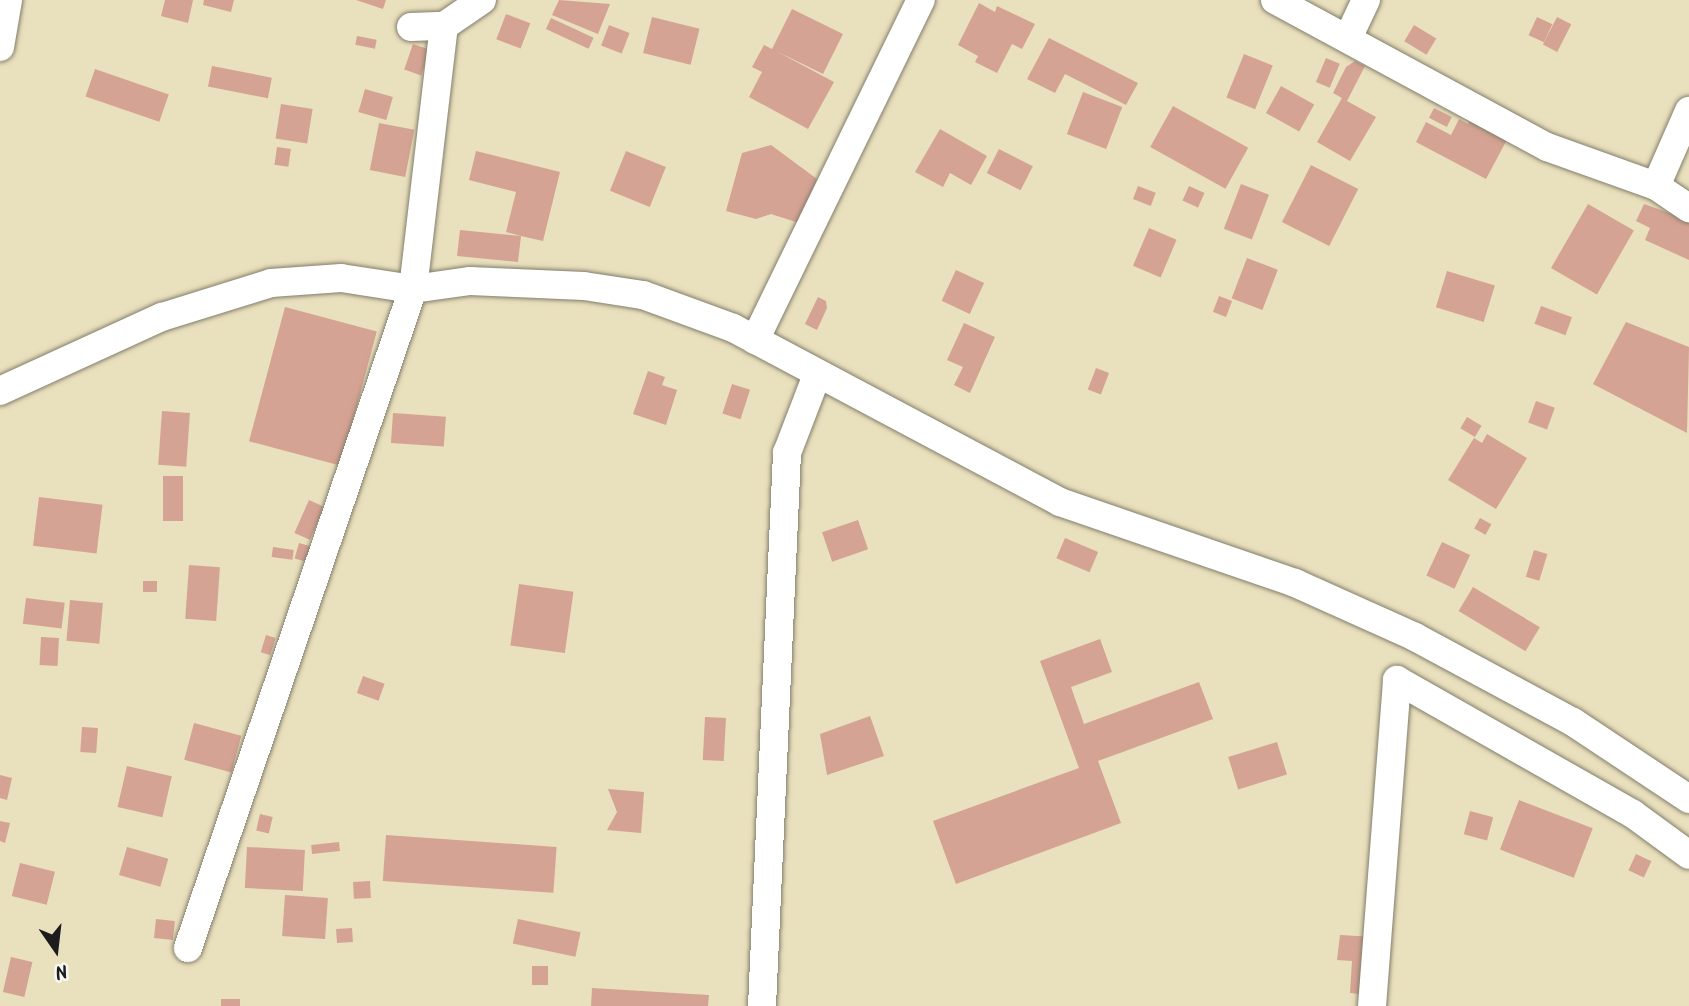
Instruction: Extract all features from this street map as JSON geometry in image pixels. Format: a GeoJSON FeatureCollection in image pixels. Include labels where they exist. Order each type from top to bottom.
{"type":"FeatureCollection","features":[{"type":"Feature","properties":{"kind":"street"},"geometry":{"type":"LineString","coordinates":[[0,47],[8,0]]}},
{"type":"Feature","properties":{"kind":"street"},"geometry":{"type":"LineString","coordinates":[[411,27],[444,26],[482,0]]}},
{"type":"Feature","properties":{"kind":"street"},"geometry":{"type":"LineString","coordinates":[[755,340],[921,0]]}},
{"type":"Feature","properties":{"kind":"street"},"geometry":{"type":"LineString","coordinates":[[1275,0],[1547,148],[1657,186],[1689,208]]}},
{"type":"Feature","properties":{"kind":"street"},"geometry":{"type":"LineString","coordinates":[[1348,38],[1366,0]]}},
{"type":"Feature","properties":{"kind":"street"},"geometry":{"type":"LineString","coordinates":[[188,948],[413,289],[444,26]]}},
{"type":"Feature","properties":{"kind":"street"},"geometry":{"type":"LineString","coordinates":[[1657,186],[1689,111]]}},
{"type":"Feature","properties":{"kind":"street"},"geometry":{"type":"LineString","coordinates":[[0,391],[162,317],[271,283],[341,278],[413,289],[470,281],[596,288],[688,309],[755,340],[1060,502],[1295,583],[1415,636],[1573,722],[1689,799]]}},
{"type":"Feature","properties":{"kind":"street"},"geometry":{"type":"LineString","coordinates":[[762,1006],[787,453],[817,375]]}},
{"type":"Feature","properties":{"kind":"street"},"geometry":{"type":"LineString","coordinates":[[1373,1006],[1397,680],[1633,814],[1689,855]]}},
{"type":"Feature","properties":{"kind":"building"},"geometry":{"type":"Polygon","coordinates":[[[165,0],[193,0],[188,23],[161,16],[165,0]]]}},
{"type":"Feature","properties":{"kind":"building"},"geometry":{"type":"Polygon","coordinates":[[[204,0],[234,0],[231,12],[203,5],[204,0]]]}},
{"type":"Feature","properties":{"kind":"building"},"geometry":{"type":"Polygon","coordinates":[[[356,0],[386,0],[383,9],[356,0]]]}},
{"type":"Feature","properties":{"kind":"building"},"geometry":{"type":"Polygon","coordinates":[[[559,0],[610,4],[598,34],[552,15],[559,0]]]}},
{"type":"Feature","properties":{"kind":"building"},"geometry":{"type":"Polygon","coordinates":[[[979,3],[995,12],[997,6],[1035,24],[1022,49],[1012,44],[997,73],[975,62],[978,56],[958,45],[979,3]]]}},
{"type":"Feature","properties":{"kind":"building"},"geometry":{"type":"Polygon","coordinates":[[[792,9],[843,34],[823,74],[776,51],[834,82],[808,129],[749,97],[762,72],[752,67],[764,45],[772,49],[792,9]]]}},
{"type":"Feature","properties":{"kind":"building"},"geometry":{"type":"Polygon","coordinates":[[[506,14],[530,23],[521,49],[496,39],[506,14]]]}},
{"type":"Feature","properties":{"kind":"building"},"geometry":{"type":"Polygon","coordinates":[[[652,17],[700,29],[691,65],[643,53],[652,17]]]}},
{"type":"Feature","properties":{"kind":"building"},"geometry":{"type":"Polygon","coordinates":[[[1537,17],[1552,24],[1544,42],[1529,35],[1537,17]]]}},
{"type":"Feature","properties":{"kind":"building"},"geometry":{"type":"Polygon","coordinates":[[[1557,17],[1571,24],[1557,52],[1543,45],[1557,17]]]}},
{"type":"Feature","properties":{"kind":"building"},"geometry":{"type":"Polygon","coordinates":[[[551,18],[594,38],[589,49],[546,29],[551,18]]]}},
{"type":"Feature","properties":{"kind":"building"},"geometry":{"type":"Polygon","coordinates":[[[609,25],[630,33],[622,53],[601,46],[609,25]]]}},
{"type":"Feature","properties":{"kind":"building"},"geometry":{"type":"Polygon","coordinates":[[[1414,25],[1436,38],[1427,55],[1404,41],[1414,25]]]}},
{"type":"Feature","properties":{"kind":"building"},"geometry":{"type":"Polygon","coordinates":[[[357,36],[377,40],[375,49],[355,45],[357,36]]]}},
{"type":"Feature","properties":{"kind":"building"},"geometry":{"type":"Polygon","coordinates":[[[1049,38],[1138,83],[1126,105],[1065,74],[1055,93],[1027,79],[1049,38]]]}},
{"type":"Feature","properties":{"kind":"building"},"geometry":{"type":"Polygon","coordinates":[[[413,44],[430,50],[421,75],[404,70],[413,44]]]}},
{"type":"Feature","properties":{"kind":"building"},"geometry":{"type":"Polygon","coordinates":[[[1244,54],[1273,66],[1255,109],[1226,98],[1244,54]]]}},
{"type":"Feature","properties":{"kind":"building"},"geometry":{"type":"Polygon","coordinates":[[[1326,58],[1340,64],[1330,88],[1316,82],[1326,58]]]}},
{"type":"Feature","properties":{"kind":"building"},"geometry":{"type":"Polygon","coordinates":[[[1355,61],[1365,66],[1347,101],[1376,117],[1350,161],[1317,142],[1342,98],[1333,93],[1346,67],[1355,61]]]}},
{"type":"Feature","properties":{"kind":"building"},"geometry":{"type":"Polygon","coordinates":[[[212,66],[272,78],[268,98],[208,87],[212,66]]]}},
{"type":"Feature","properties":{"kind":"building"},"geometry":{"type":"Polygon","coordinates":[[[95,69],[169,94],[159,122],[86,96],[95,69]]]}},
{"type":"Feature","properties":{"kind":"building"},"geometry":{"type":"Polygon","coordinates":[[[1281,86],[1314,104],[1299,132],[1266,113],[1281,86]]]}},
{"type":"Feature","properties":{"kind":"building"},"geometry":{"type":"Polygon","coordinates":[[[365,89],[393,97],[386,120],[358,112],[365,89]]]}},
{"type":"Feature","properties":{"kind":"building"},"geometry":{"type":"Polygon","coordinates":[[[1083,92],[1122,107],[1106,149],[1067,134],[1083,92]]]}},
{"type":"Feature","properties":{"kind":"building"},"geometry":{"type":"Polygon","coordinates":[[[281,104],[313,109],[307,144],[276,139],[281,104]]]}},
{"type":"Feature","properties":{"kind":"building"},"geometry":{"type":"Polygon","coordinates":[[[1173,106],[1248,148],[1225,189],[1150,147],[1173,106]]]}},
{"type":"Feature","properties":{"kind":"building"},"geometry":{"type":"Polygon","coordinates":[[[1434,108],[1452,117],[1447,127],[1429,118],[1434,108]]]}},
{"type":"Feature","properties":{"kind":"building"},"geometry":{"type":"Polygon","coordinates":[[[1472,115],[1510,134],[1486,179],[1416,142],[1426,122],[1451,135],[1459,119],[1468,124],[1472,115]]]}},
{"type":"Feature","properties":{"kind":"building"},"geometry":{"type":"Polygon","coordinates":[[[379,123],[414,130],[405,177],[370,170],[379,123]]]}},
{"type":"Feature","properties":{"kind":"building"},"geometry":{"type":"Polygon","coordinates":[[[940,129],[987,156],[971,185],[950,173],[943,187],[915,172],[940,129]]]}},
{"type":"Feature","properties":{"kind":"building"},"geometry":{"type":"Polygon","coordinates":[[[771,145],[817,179],[802,224],[771,214],[756,219],[726,211],[742,153],[771,145]]]}},
{"type":"Feature","properties":{"kind":"building"},"geometry":{"type":"Polygon","coordinates":[[[277,147],[291,149],[288,167],[274,165],[277,147]]]}},
{"type":"Feature","properties":{"kind":"building"},"geometry":{"type":"Polygon","coordinates":[[[999,149],[1033,166],[1021,190],[987,173],[999,149]]]}},
{"type":"Feature","properties":{"kind":"building"},"geometry":{"type":"Polygon","coordinates":[[[476,151],[560,172],[543,241],[506,232],[516,192],[469,180],[476,151]]]}},
{"type":"Feature","properties":{"kind":"building"},"geometry":{"type":"Polygon","coordinates":[[[626,151],[666,167],[650,207],[610,191],[626,151]]]}},
{"type":"Feature","properties":{"kind":"building"},"geometry":{"type":"Polygon","coordinates":[[[1311,165],[1358,189],[1329,246],[1282,222],[1311,165]]]}},
{"type":"Feature","properties":{"kind":"building"},"geometry":{"type":"Polygon","coordinates":[[[1241,184],[1269,195],[1252,240],[1224,229],[1241,184]]]}},
{"type":"Feature","properties":{"kind":"building"},"geometry":{"type":"Polygon","coordinates":[[[1138,186],[1156,193],[1151,206],[1133,199],[1138,186]]]}},
{"type":"Feature","properties":{"kind":"building"},"geometry":{"type":"Polygon","coordinates":[[[1189,186],[1205,193],[1198,208],[1182,201],[1189,186]]]}},
{"type":"Feature","properties":{"kind":"building"},"geometry":{"type":"Polygon","coordinates":[[[1588,204],[1634,230],[1597,295],[1551,268],[1588,204]]]}},
{"type":"Feature","properties":{"kind":"building"},"geometry":{"type":"Polygon","coordinates":[[[1644,204],[1689,220],[1689,260],[1645,240],[1650,228],[1636,221],[1644,204]]]}},
{"type":"Feature","properties":{"kind":"building"},"geometry":{"type":"Polygon","coordinates":[[[1149,228],[1177,240],[1161,277],[1133,266],[1149,228]]]}},
{"type":"Feature","properties":{"kind":"building"},"geometry":{"type":"Polygon","coordinates":[[[460,230],[521,236],[518,262],[457,256],[460,230]]]}},
{"type":"Feature","properties":{"kind":"building"},"geometry":{"type":"Polygon","coordinates":[[[1247,258],[1278,270],[1262,310],[1232,298],[1247,258]]]}},
{"type":"Feature","properties":{"kind":"building"},"geometry":{"type":"Polygon","coordinates":[[[956,270],[984,283],[970,314],[942,301],[956,270]]]}},
{"type":"Feature","properties":{"kind":"building"},"geometry":{"type":"Polygon","coordinates":[[[1447,271],[1495,286],[1484,322],[1436,307],[1447,271]]]}},
{"type":"Feature","properties":{"kind":"building"},"geometry":{"type":"Polygon","coordinates":[[[1219,296],[1232,301],[1226,317],[1213,312],[1219,296]]]}},
{"type":"Feature","properties":{"kind":"building"},"geometry":{"type":"Polygon","coordinates":[[[818,297],[826,301],[827,308],[817,330],[805,324],[818,297]]]}},
{"type":"Feature","properties":{"kind":"building"},"geometry":{"type":"Polygon","coordinates":[[[1541,306],[1572,317],[1566,335],[1535,324],[1541,306]]]}},
{"type":"Feature","properties":{"kind":"building"},"geometry":{"type":"Polygon","coordinates":[[[285,307],[377,332],[341,466],[249,441],[285,307]]]}},
{"type":"Feature","properties":{"kind":"building"},"geometry":{"type":"Polygon","coordinates":[[[1626,322],[1689,347],[1687,433],[1593,384],[1626,322]]]}},
{"type":"Feature","properties":{"kind":"building"},"geometry":{"type":"Polygon","coordinates":[[[964,323],[995,337],[970,393],[954,385],[963,367],[947,360],[964,323]]]}},
{"type":"Feature","properties":{"kind":"building"},"geometry":{"type":"Polygon","coordinates":[[[1096,368],[1109,373],[1101,394],[1088,389],[1096,368]]]}},
{"type":"Feature","properties":{"kind":"building"},"geometry":{"type":"Polygon","coordinates":[[[648,371],[665,377],[662,385],[677,390],[666,425],[633,414],[648,371]]]}},
{"type":"Feature","properties":{"kind":"building"},"geometry":{"type":"Polygon","coordinates":[[[732,384],[750,390],[740,419],[722,413],[732,384]]]}},
{"type":"Feature","properties":{"kind":"building"},"geometry":{"type":"Polygon","coordinates":[[[1536,401],[1555,408],[1547,429],[1528,423],[1536,401]]]}},
{"type":"Feature","properties":{"kind":"building"},"geometry":{"type":"Polygon","coordinates":[[[162,411],[190,413],[186,467],[158,465],[162,411]]]}},
{"type":"Feature","properties":{"kind":"building"},"geometry":{"type":"Polygon","coordinates":[[[393,413],[446,417],[444,447],[391,443],[393,413]]]}},
{"type":"Feature","properties":{"kind":"building"},"geometry":{"type":"Polygon","coordinates":[[[1467,417],[1482,426],[1475,437],[1460,428],[1467,417]]]}},
{"type":"Feature","properties":{"kind":"building"},"geometry":{"type":"Polygon","coordinates":[[[1487,434],[1527,458],[1496,509],[1448,480],[1474,438],[1482,443],[1487,434]]]}},
{"type":"Feature","properties":{"kind":"building"},"geometry":{"type":"Polygon","coordinates":[[[163,476],[183,476],[183,521],[163,521],[163,476]]]}},
{"type":"Feature","properties":{"kind":"building"},"geometry":{"type":"Polygon","coordinates":[[[39,497],[103,505],[97,553],[33,546],[39,497]]]}},
{"type":"Feature","properties":{"kind":"building"},"geometry":{"type":"Polygon","coordinates":[[[309,500],[325,507],[310,540],[294,533],[309,500]]]}},
{"type":"Feature","properties":{"kind":"building"},"geometry":{"type":"Polygon","coordinates":[[[1480,518],[1491,524],[1486,535],[1474,528],[1480,518]]]}},
{"type":"Feature","properties":{"kind":"building"},"geometry":{"type":"Polygon","coordinates":[[[858,520],[868,549],[832,562],[822,532],[858,520]]]}},
{"type":"Feature","properties":{"kind":"building"},"geometry":{"type":"Polygon","coordinates":[[[1065,538],[1098,552],[1090,572],[1056,558],[1065,538]]]}},
{"type":"Feature","properties":{"kind":"building"},"geometry":{"type":"Polygon","coordinates":[[[1442,542],[1470,555],[1454,589],[1426,576],[1442,542]]]}},
{"type":"Feature","properties":{"kind":"building"},"geometry":{"type":"Polygon","coordinates":[[[299,543],[317,548],[313,564],[295,558],[299,543]]]}},
{"type":"Feature","properties":{"kind":"building"},"geometry":{"type":"Polygon","coordinates":[[[273,547],[294,550],[292,560],[272,557],[273,547]]]}},
{"type":"Feature","properties":{"kind":"building"},"geometry":{"type":"Polygon","coordinates":[[[1534,550],[1547,554],[1539,581],[1526,577],[1534,550]]]}},
{"type":"Feature","properties":{"kind":"building"},"geometry":{"type":"Polygon","coordinates":[[[189,565],[220,567],[216,621],[185,619],[189,565]]]}},
{"type":"Feature","properties":{"kind":"building"},"geometry":{"type":"Polygon","coordinates":[[[143,581],[157,581],[157,592],[143,592],[143,581]]]}},
{"type":"Feature","properties":{"kind":"building"},"geometry":{"type":"Polygon","coordinates":[[[519,584],[573,592],[565,653],[510,645],[519,584]]]}},
{"type":"Feature","properties":{"kind":"building"},"geometry":{"type":"Polygon","coordinates":[[[1473,587],[1540,627],[1525,651],[1459,611],[1473,587]]]}},
{"type":"Feature","properties":{"kind":"building"},"geometry":{"type":"Polygon","coordinates":[[[26,598],[65,603],[62,629],[23,624],[26,598]]]}},
{"type":"Feature","properties":{"kind":"building"},"geometry":{"type":"Polygon","coordinates":[[[70,600],[103,603],[99,644],[66,641],[70,600]]]}},
{"type":"Feature","properties":{"kind":"building"},"geometry":{"type":"Polygon","coordinates":[[[266,635],[276,638],[270,655],[261,652],[266,635]]]}},
{"type":"Feature","properties":{"kind":"building"},"geometry":{"type":"Polygon","coordinates":[[[41,637],[59,638],[58,666],[40,665],[41,637]]]}},
{"type":"Feature","properties":{"kind":"building"},"geometry":{"type":"Polygon","coordinates":[[[1100,639],[1112,672],[1071,687],[1084,724],[1199,682],[1213,719],[1098,761],[1121,823],[956,884],[933,821],[1079,768],[1040,661],[1100,639]]]}},
{"type":"Feature","properties":{"kind":"building"},"geometry":{"type":"Polygon","coordinates":[[[363,676],[385,684],[378,701],[357,693],[363,676]]]}},
{"type":"Feature","properties":{"kind":"building"},"geometry":{"type":"Polygon","coordinates":[[[870,716],[884,756],[827,775],[820,734],[870,716]]]}},
{"type":"Feature","properties":{"kind":"building"},"geometry":{"type":"Polygon","coordinates":[[[705,717],[726,718],[724,761],[703,760],[705,717]]]}},
{"type":"Feature","properties":{"kind":"building"},"geometry":{"type":"Polygon","coordinates":[[[194,723],[241,736],[231,772],[184,760],[194,723]]]}},
{"type":"Feature","properties":{"kind":"building"},"geometry":{"type":"Polygon","coordinates":[[[82,727],[98,728],[96,753],[80,752],[82,727]]]}},
{"type":"Feature","properties":{"kind":"building"},"geometry":{"type":"Polygon","coordinates":[[[1277,742],[1287,775],[1238,789],[1228,757],[1277,742]]]}},
{"type":"Feature","properties":{"kind":"building"},"geometry":{"type":"Polygon","coordinates":[[[127,766],[172,776],[162,817],[118,807],[127,766]]]}},
{"type":"Feature","properties":{"kind":"building"},"geometry":{"type":"Polygon","coordinates":[[[0,775],[12,778],[7,800],[0,798],[0,775]]]}},
{"type":"Feature","properties":{"kind":"building"},"geometry":{"type":"Polygon","coordinates":[[[608,789],[644,792],[641,833],[607,830],[617,812],[608,789]]]}},
{"type":"Feature","properties":{"kind":"building"},"geometry":{"type":"Polygon","coordinates":[[[1519,800],[1593,828],[1574,878],[1500,849],[1519,800]]]}},
{"type":"Feature","properties":{"kind":"building"},"geometry":{"type":"Polygon","coordinates":[[[1470,811],[1493,817],[1487,840],[1464,834],[1470,811]]]}},
{"type":"Feature","properties":{"kind":"building"},"geometry":{"type":"Polygon","coordinates":[[[260,814],[273,817],[269,833],[256,831],[260,814]]]}},
{"type":"Feature","properties":{"kind":"building"},"geometry":{"type":"Polygon","coordinates":[[[0,821],[10,823],[5,843],[0,841],[0,821]]]}},
{"type":"Feature","properties":{"kind":"building"},"geometry":{"type":"Polygon","coordinates":[[[386,835],[557,847],[553,893],[383,881],[386,835]]]}},
{"type":"Feature","properties":{"kind":"building"},"geometry":{"type":"Polygon","coordinates":[[[339,842],[340,851],[312,854],[311,845],[339,842]]]}},
{"type":"Feature","properties":{"kind":"building"},"geometry":{"type":"Polygon","coordinates":[[[127,847],[168,859],[160,887],[119,875],[127,847]]]}},
{"type":"Feature","properties":{"kind":"building"},"geometry":{"type":"Polygon","coordinates":[[[247,847],[305,850],[303,891],[245,888],[247,847]]]}},
{"type":"Feature","properties":{"kind":"building"},"geometry":{"type":"Polygon","coordinates":[[[1636,854],[1651,861],[1644,877],[1628,870],[1636,854]]]}},
{"type":"Feature","properties":{"kind":"building"},"geometry":{"type":"Polygon","coordinates":[[[20,863],[55,872],[47,905],[12,896],[20,863]]]}},
{"type":"Feature","properties":{"kind":"building"},"geometry":{"type":"Polygon","coordinates":[[[370,881],[371,898],[354,899],[353,882],[370,881]]]}},
{"type":"Feature","properties":{"kind":"building"},"geometry":{"type":"Polygon","coordinates":[[[285,895],[328,898],[325,939],[282,936],[285,895]]]}},
{"type":"Feature","properties":{"kind":"building"},"geometry":{"type":"Polygon","coordinates":[[[156,919],[175,921],[173,940],[154,938],[156,919]]]}},
{"type":"Feature","properties":{"kind":"building"},"geometry":{"type":"Polygon","coordinates":[[[518,919],[581,932],[575,957],[513,943],[518,919]]]}},
{"type":"Feature","properties":{"kind":"building"},"geometry":{"type":"Polygon","coordinates":[[[352,928],[353,942],[337,943],[336,929],[352,928]]]}},
{"type":"Feature","properties":{"kind":"building"},"geometry":{"type":"Polygon","coordinates":[[[1340,935],[1374,937],[1369,995],[1350,993],[1352,961],[1337,960],[1340,935]]]}},
{"type":"Feature","properties":{"kind":"building"},"geometry":{"type":"Polygon","coordinates":[[[11,957],[32,962],[24,997],[3,992],[11,957]]]}},
{"type":"Feature","properties":{"kind":"building"},"geometry":{"type":"Polygon","coordinates":[[[532,966],[548,966],[548,985],[532,985],[532,966]]]}},
{"type":"Feature","properties":{"kind":"building"},"geometry":{"type":"Polygon","coordinates":[[[592,988],[709,995],[708,1006],[591,1006],[592,988]]]}},
{"type":"Feature","properties":{"kind":"building"},"geometry":{"type":"Polygon","coordinates":[[[221,999],[240,999],[240,1006],[221,1006],[221,999]]]}}]}
